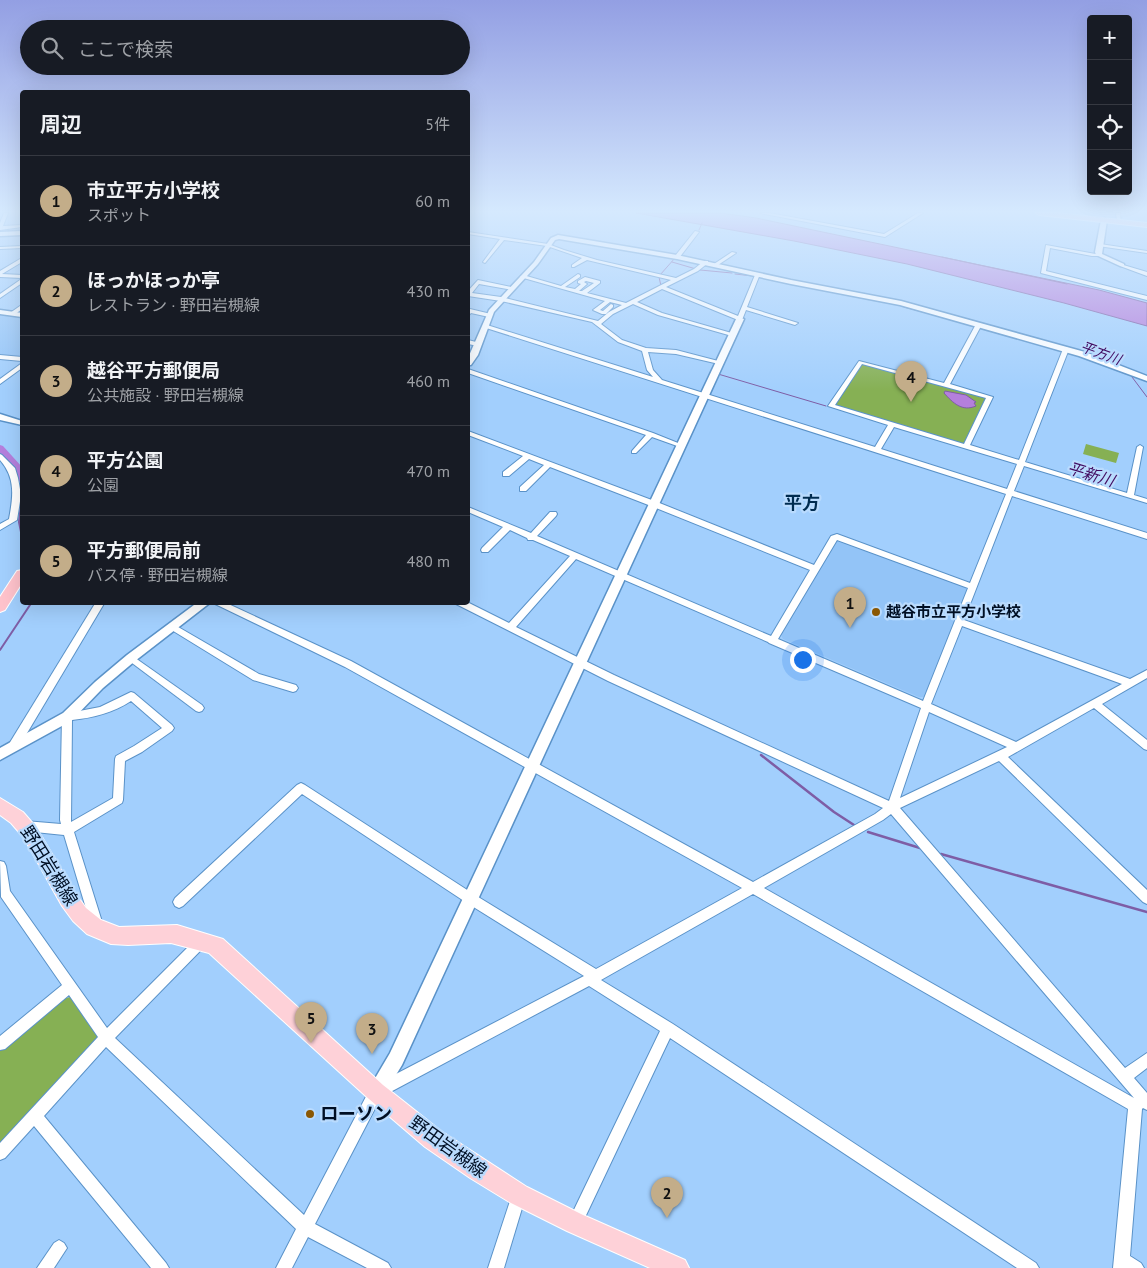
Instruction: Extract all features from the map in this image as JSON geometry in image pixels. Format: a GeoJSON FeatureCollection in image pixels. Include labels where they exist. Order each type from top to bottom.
{"type":"FeatureCollection","features":[{"type":"Feature","properties":{"kind":"highway"},"geometry":{"type":"LineString","coordinates":[[2,601],[20,577]]}},
{"type":"Feature","properties":{"kind":"main road","name":"野田岩槻線"},"geometry":{"type":"LineString","coordinates":[[0,806],[17,817],[32,834],[73,907],[84,920],[107,934],[129,937],[164,933],[203,940],[224,952],[376,1092],[433,1139],[519,1195],[575,1223],[677,1268]]}},
{"type":"Feature","properties":{"kind":"street"},"geometry":{"type":"LineString","coordinates":[[470,360],[474,355],[487,320],[501,299],[528,272]]}},
{"type":"Feature","properties":{"kind":"street"},"geometry":{"type":"LineString","coordinates":[[644,272],[676,280]]}},
{"type":"Feature","properties":{"kind":"street"},"geometry":{"type":"LineString","coordinates":[[599,322],[630,303],[692,272]]}},
{"type":"Feature","properties":{"kind":"street"},"geometry":{"type":"LineString","coordinates":[[747,272],[901,303],[1066,349],[1147,379]]}},
{"type":"Feature","properties":{"kind":"street"},"geometry":{"type":"LineString","coordinates":[[1043,272],[1147,298]]}},
{"type":"Feature","properties":{"kind":"street"},"geometry":{"type":"LineString","coordinates":[[0,274],[20,277]]}},
{"type":"Feature","properties":{"kind":"street"},"geometry":{"type":"LineString","coordinates":[[284,1268],[376,1092],[396,1058],[704,396],[758,275]]}},
{"type":"Feature","properties":{"kind":"street"},"geometry":{"type":"LineString","coordinates":[[563,286],[578,276]]}},
{"type":"Feature","properties":{"kind":"street"},"geometry":{"type":"LineString","coordinates":[[523,277],[563,286],[613,301],[630,303],[660,314],[732,334]]}},
{"type":"Feature","properties":{"kind":"street"},"geometry":{"type":"LineString","coordinates":[[577,290],[584,284],[580,282],[585,279],[598,282],[584,292]]}},
{"type":"Feature","properties":{"kind":"street"},"geometry":{"type":"LineString","coordinates":[[0,296],[20,282]]}},
{"type":"Feature","properties":{"kind":"street"},"geometry":{"type":"LineString","coordinates":[[470,291],[478,282],[512,289]]}},
{"type":"Feature","properties":{"kind":"street"},"geometry":{"type":"LineString","coordinates":[[470,285],[474,286]]}},
{"type":"Feature","properties":{"kind":"street"},"geometry":{"type":"LineString","coordinates":[[662,287],[742,313],[795,323]]}},
{"type":"Feature","properties":{"kind":"street"},"geometry":{"type":"LineString","coordinates":[[470,294],[501,299],[599,322],[607,332],[620,341],[645,350],[676,352],[719,362]]}},
{"type":"Feature","properties":{"kind":"street"},"geometry":{"type":"LineString","coordinates":[[12,314],[20,308]]}},
{"type":"Feature","properties":{"kind":"street"},"geometry":{"type":"LineString","coordinates":[[0,312],[20,315]]}},
{"type":"Feature","properties":{"kind":"street"},"geometry":{"type":"LineString","coordinates":[[470,316],[660,382],[1147,536]]}},
{"type":"Feature","properties":{"kind":"street"},"geometry":{"type":"LineString","coordinates":[[714,329],[718,323]]}},
{"type":"Feature","properties":{"kind":"street"},"geometry":{"type":"LineString","coordinates":[[946,385],[978,326]]}},
{"type":"Feature","properties":{"kind":"street"},"geometry":{"type":"LineString","coordinates":[[470,342],[478,344]]}},
{"type":"Feature","properties":{"kind":"street"},"geometry":{"type":"LineString","coordinates":[[892,807],[926,706],[1066,349]]}},
{"type":"Feature","properties":{"kind":"street"},"geometry":{"type":"LineString","coordinates":[[645,350],[650,370],[660,382]]}},
{"type":"Feature","properties":{"kind":"street"},"geometry":{"type":"LineString","coordinates":[[0,356],[20,359]]}},
{"type":"Feature","properties":{"kind":"street"},"geometry":{"type":"LineString","coordinates":[[966,446],[990,397],[861,362],[831,406],[1147,501]]}},
{"type":"Feature","properties":{"kind":"street"},"geometry":{"type":"LineString","coordinates":[[0,382],[20,367]]}},
{"type":"Feature","properties":{"kind":"street"},"geometry":{"type":"LineString","coordinates":[[470,372],[680,445]]}},
{"type":"Feature","properties":{"kind":"street"},"geometry":{"type":"LineString","coordinates":[[0,416],[20,422]]}},
{"type":"Feature","properties":{"kind":"street"},"geometry":{"type":"LineString","coordinates":[[877,450],[892,424]]}},
{"type":"Feature","properties":{"kind":"street"},"geometry":{"type":"LineString","coordinates":[[470,434],[654,504],[815,569]]}},
{"type":"Feature","properties":{"kind":"street"},"geometry":{"type":"LineString","coordinates":[[634,452],[651,434]]}},
{"type":"Feature","properties":{"kind":"street"},"geometry":{"type":"LineString","coordinates":[[1130,496],[1140,447]]}},
{"type":"Feature","properties":{"kind":"street"},"geometry":{"type":"LineString","coordinates":[[0,456],[11,468],[17,495],[13,520],[0,528]]}},
{"type":"Feature","properties":{"kind":"street"},"geometry":{"type":"LineString","coordinates":[[506,474],[528,456]]}},
{"type":"Feature","properties":{"kind":"street"},"geometry":{"type":"LineString","coordinates":[[523,488],[549,464]]}},
{"type":"Feature","properties":{"kind":"street"},"geometry":{"type":"LineString","coordinates":[[470,511],[926,706],[1016,747]]}},
{"type":"Feature","properties":{"kind":"street"},"geometry":{"type":"LineString","coordinates":[[531,538],[553,514]]}},
{"type":"Feature","properties":{"kind":"street"},"geometry":{"type":"LineString","coordinates":[[485,550],[507,528]]}},
{"type":"Feature","properties":{"kind":"street"},"geometry":{"type":"LineString","coordinates":[[772,641],[834,538],[837,537],[973,587]]}},
{"type":"Feature","properties":{"kind":"street"},"geometry":{"type":"LineString","coordinates":[[512,627],[574,556]]}},
{"type":"Feature","properties":{"kind":"street"},"geometry":{"type":"LineString","coordinates":[[13,747],[99,605]]}},
{"type":"Feature","properties":{"kind":"street"},"geometry":{"type":"LineString","coordinates":[[0,754],[67,717],[99,685],[131,658],[202,605]]}},
{"type":"Feature","properties":{"kind":"street"},"geometry":{"type":"LineString","coordinates":[[221,605],[348,664],[1142,1102]]}},
{"type":"Feature","properties":{"kind":"street"},"geometry":{"type":"LineString","coordinates":[[465,605],[611,678],[892,807],[1125,1076],[1142,1102],[1121,1263],[1136,1268]]}},
{"type":"Feature","properties":{"kind":"street"},"geometry":{"type":"LineString","coordinates":[[959,622],[1130,683]]}},
{"type":"Feature","properties":{"kind":"street"},"geometry":{"type":"LineString","coordinates":[[174,627],[256,676],[293,688]]}},
{"type":"Feature","properties":{"kind":"street"},"geometry":{"type":"LineString","coordinates":[[131,658],[199,708]]}},
{"type":"Feature","properties":{"kind":"street"},"geometry":{"type":"LineString","coordinates":[[376,1092],[592,978],[879,817],[892,807],[1000,756],[1147,674]]}},
{"type":"Feature","properties":{"kind":"street"},"geometry":{"type":"LineString","coordinates":[[25,826],[68,830],[118,800],[120,759],[169,728],[131,696],[117,706],[84,716],[67,717]]}},
{"type":"Feature","properties":{"kind":"street"},"geometry":{"type":"LineString","coordinates":[[1095,703],[1147,746]]}},
{"type":"Feature","properties":{"kind":"street"},"geometry":{"type":"LineString","coordinates":[[67,717],[66,820],[99,930]]}},
{"type":"Feature","properties":{"kind":"street"},"geometry":{"type":"LineString","coordinates":[[1000,756],[1147,898]]}},
{"type":"Feature","properties":{"kind":"street"},"geometry":{"type":"LineString","coordinates":[[179,902],[301,788],[1031,1268]]}},
{"type":"Feature","properties":{"kind":"street"},"geometry":{"type":"LineString","coordinates":[[0,866],[5,893],[106,1038],[305,1227],[383,1268]]}},
{"type":"Feature","properties":{"kind":"street"},"geometry":{"type":"LineString","coordinates":[[0,1152],[36,1116],[106,1038],[203,940]]}},
{"type":"Feature","properties":{"kind":"street"},"geometry":{"type":"LineString","coordinates":[[0,1044],[70,986]]}},
{"type":"Feature","properties":{"kind":"street"},"geometry":{"type":"LineString","coordinates":[[575,1223],[668,1029]]}},
{"type":"Feature","properties":{"kind":"street"},"geometry":{"type":"LineString","coordinates":[[1125,1076],[1147,1060]]}},
{"type":"Feature","properties":{"kind":"street"},"geometry":{"type":"LineString","coordinates":[[36,1116],[161,1268]]}},
{"type":"Feature","properties":{"kind":"street"},"geometry":{"type":"LineString","coordinates":[[496,1268],[519,1195]]}},
{"type":"Feature","properties":{"kind":"street"},"geometry":{"type":"LineString","coordinates":[[45,1268],[59,1248]]}},
{"type":"Feature","properties":{"kind":"shaded area"},"geometry":{"type":"Polygon","coordinates":[[[940,272],[1014,272],[1099,290],[1147,303],[1147,326],[940,272]]]}},
{"type":"Feature","properties":{"kind":"shaded area"},"geometry":{"type":"Polygon","coordinates":[[[0,314],[20,317],[20,357],[0,355],[0,314]]]}},
{"type":"Feature","properties":{"kind":"shaded area"},"geometry":{"type":"Polygon","coordinates":[[[945,391],[966,395],[976,402],[974,403],[976,406],[966,408],[958,406],[944,393],[945,391]]]}},
{"type":"Feature","properties":{"kind":"shaded area","name":"越谷市立平方小学校"},"geometry":{"type":"Polygon","coordinates":[[[836,541],[964,586],[967,590],[926,697],[919,697],[783,639],[781,635],[836,541]]]}},
{"type":"Feature","properties":{"kind":"green space"},"geometry":{"type":"Polygon","coordinates":[[[861,362],[990,397],[966,446],[831,406],[861,362]]]}},
{"type":"Feature","properties":{"kind":"green space"},"geometry":{"type":"Polygon","coordinates":[[[1086,444],[1119,453],[1116,463],[1083,454],[1086,444]]]}},
{"type":"Feature","properties":{"kind":"green space"},"geometry":{"type":"Polygon","coordinates":[[[70,997],[98,1036],[96,1044],[2,1146],[0,1142],[0,1051],[63,999],[70,997]]]}},
{"type":"Feature","properties":{"kind":"waterway","name":"平方川"},"geometry":{"type":"LineString","coordinates":[[723,272],[732,273]]}},
{"type":"Feature","properties":{"kind":"waterway"},"geometry":{"type":"LineString","coordinates":[[1012,272],[1067,284]]}},
{"type":"Feature","properties":{"kind":"waterway","name":"平方川"},"geometry":{"type":"LineString","coordinates":[[735,274],[753,276]]}},
{"type":"Feature","properties":{"kind":"waterway","name":"平方川"},"geometry":{"type":"LineString","coordinates":[[659,277],[661,286]]}},
{"type":"Feature","properties":{"kind":"waterway","name":"平方川"},"geometry":{"type":"LineString","coordinates":[[904,307],[942,317]]}},
{"type":"Feature","properties":{"kind":"waterway","name":"平方川"},"geometry":{"type":"LineString","coordinates":[[946,318],[966,324]]}},
{"type":"Feature","properties":{"kind":"waterway","name":"平方川"},"geometry":{"type":"LineString","coordinates":[[970,325],[974,326]]}},
{"type":"Feature","properties":{"kind":"waterway","name":"平方川"},"geometry":{"type":"LineString","coordinates":[[1129,373],[1147,397]]}},
{"type":"Feature","properties":{"kind":"waterway","name":"平新川"},"geometry":{"type":"LineString","coordinates":[[718,374],[826,406]]}},
{"type":"Feature","properties":{"kind":"waterway"},"geometry":{"type":"LineString","coordinates":[[0,448],[17,467],[20,474]]}},
{"type":"Feature","properties":{"kind":"waterway"},"geometry":{"type":"LineString","coordinates":[[20,513],[20,527]]}},
{"type":"Feature","properties":{"kind":"waterway"},"geometry":{"type":"LineString","coordinates":[[0,650],[30,605]]}},
{"type":"Feature","properties":{"kind":"waterway"},"geometry":{"type":"LineString","coordinates":[[761,755],[834,812],[854,825]]}},
{"type":"Feature","properties":{"kind":"waterway"},"geometry":{"type":"LineString","coordinates":[[868,832],[920,848]]}},
{"type":"Feature","properties":{"kind":"waterway"},"geometry":{"type":"LineString","coordinates":[[941,854],[1147,912]]}},
{"type":"Feature","properties":{"kind":"place","name":"平方公園"},"geometry":{"type":"Point","coordinates":[911,402]}},
{"type":"Feature","properties":{"kind":"place","name":"越谷市立平方小学校"},"geometry":{"type":"Point","coordinates":[876,612]}},
{"type":"Feature","properties":{"kind":"place","name":"市立平方小学校"},"geometry":{"type":"Point","coordinates":[850,628]}},
{"type":"Feature","properties":{"kind":"place","name":"平方郵便局前"},"geometry":{"type":"Point","coordinates":[311,1043]}},
{"type":"Feature","properties":{"kind":"place","name":"越谷平方郵便局"},"geometry":{"type":"Point","coordinates":[372,1054]}},
{"type":"Feature","properties":{"kind":"place","name":"ローソン"},"geometry":{"type":"Point","coordinates":[310,1114]}},
{"type":"Feature","properties":{"kind":"place","name":"ほっかほっか亭"},"geometry":{"type":"Point","coordinates":[667,1218]}},
{"type":"Feature","properties":{"kind":"district","name":"平方"},"geometry":{"type":"Point","coordinates":[802,503]}}]}
